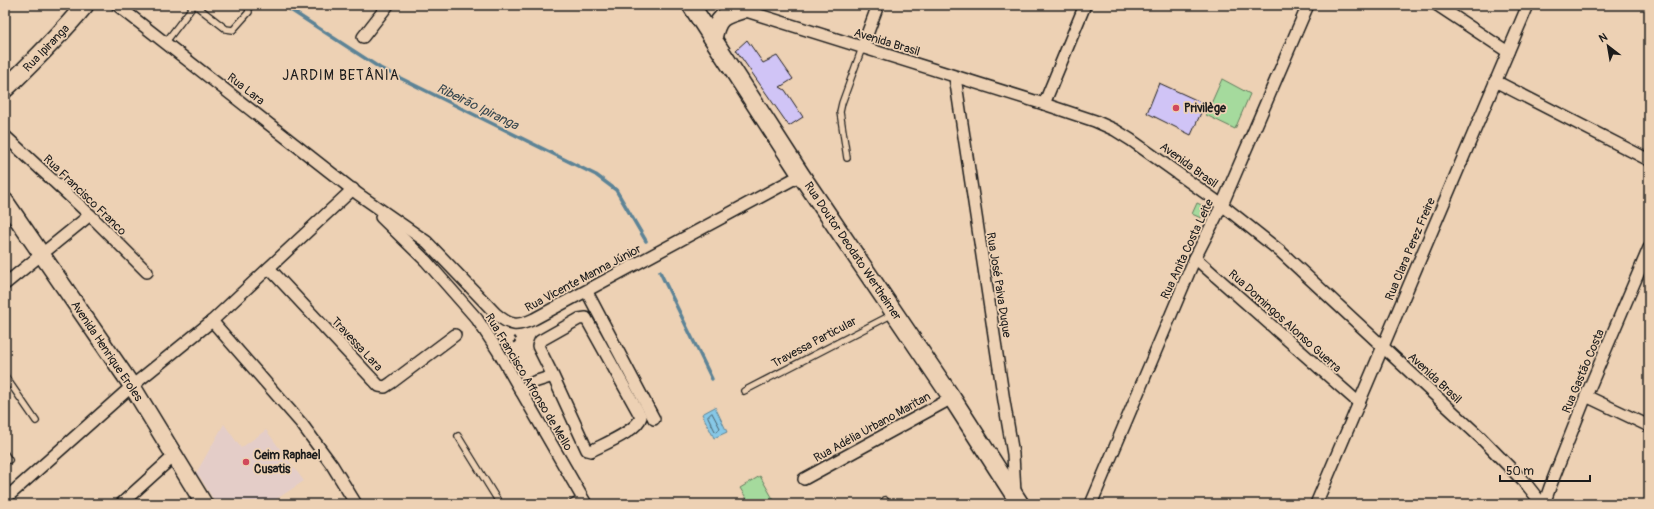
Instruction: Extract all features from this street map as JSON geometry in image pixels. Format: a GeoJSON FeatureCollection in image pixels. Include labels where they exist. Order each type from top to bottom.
{"type":"FeatureCollection","features":[{"type":"Feature","properties":{"kind":"main road","name":"Rua Ipiranga"},"geometry":{"type":"LineString","coordinates":[[5,89],[64,31],[85,5]]}},
{"type":"Feature","properties":{"kind":"main road","name":"Rua Doutor Deodato Wertheimer"},"geometry":{"type":"LineString","coordinates":[[691,5],[801,175],[952,398],[1018,500]]}},
{"type":"Feature","properties":{"kind":"main road"},"geometry":{"type":"LineString","coordinates":[[713,38],[716,24],[734,8]]}},
{"type":"Feature","properties":{"kind":"main road","name":"Avenida Henrique Eroles"},"geometry":{"type":"LineString","coordinates":[[5,201],[132,386],[204,504]]}},
{"type":"Feature","properties":{"kind":"street","name":"Rua Lara"},"geometry":{"type":"LineString","coordinates":[[117,5],[356,191]]}},
{"type":"Feature","properties":{"kind":"street"},"geometry":{"type":"LineString","coordinates":[[363,37],[388,5]]}},
{"type":"Feature","properties":{"kind":"street"},"geometry":{"type":"LineString","coordinates":[[862,48],[878,5]]}},
{"type":"Feature","properties":{"kind":"street"},"geometry":{"type":"LineString","coordinates":[[1044,104],[1085,5]]}},
{"type":"Feature","properties":{"kind":"street","name":"Rua Anita Costa Leite"},"geometry":{"type":"LineString","coordinates":[[1091,504],[1195,258],[1222,205],[1308,5]]}},
{"type":"Feature","properties":{"kind":"street"},"geometry":{"type":"LineString","coordinates":[[1437,5],[1508,52]]}},
{"type":"Feature","properties":{"kind":"street","name":"Rua Clara Perez Freire"},"geometry":{"type":"LineString","coordinates":[[1316,504],[1528,5]]}},
{"type":"Feature","properties":{"kind":"street","name":"Avenida Brasil"},"geometry":{"type":"LineString","coordinates":[[734,8],[1044,104],[1095,121],[1115,130],[1222,205],[1281,252],[1481,438],[1527,485],[1543,504]]}},
{"type":"Feature","properties":{"kind":"street","name":"Rua José Paiva Duque"},"geometry":{"type":"LineString","coordinates":[[955,77],[1013,454],[1018,500]]}},
{"type":"Feature","properties":{"kind":"street"},"geometry":{"type":"LineString","coordinates":[[1495,81],[1649,160]]}},
{"type":"Feature","properties":{"kind":"street","name":"Rua Francisco Franco"},"geometry":{"type":"LineString","coordinates":[[5,136],[147,272]]}},
{"type":"Feature","properties":{"kind":"street","name":"Rua Vicente Manna Júnior"},"geometry":{"type":"LineString","coordinates":[[505,322],[515,325],[525,324],[801,175]]}},
{"type":"Feature","properties":{"kind":"street"},"geometry":{"type":"LineString","coordinates":[[5,499],[132,386],[212,321],[356,191],[427,242],[505,322]]}},
{"type":"Feature","properties":{"kind":"street","name":"Rua Francisco Affonso de Mello"},"geometry":{"type":"LineString","coordinates":[[356,191],[426,261],[477,319],[498,351],[584,501]]}},
{"type":"Feature","properties":{"kind":"street"},"geometry":{"type":"LineString","coordinates":[[5,284],[42,256],[90,216]]}},
{"type":"Feature","properties":{"kind":"street","name":"Rua Gastão Costa"},"geometry":{"type":"LineString","coordinates":[[1543,504],[1586,396],[1649,248]]}},
{"type":"Feature","properties":{"kind":"street","name":"Rua Domingos Alonso Guerra"},"geometry":{"type":"LineString","coordinates":[[1195,258],[1359,403]]}},
{"type":"Feature","properties":{"kind":"street","name":"Travessa Lara"},"geometry":{"type":"LineString","coordinates":[[269,268],[379,386],[385,387],[391,383],[455,335]]}},
{"type":"Feature","properties":{"kind":"street"},"geometry":{"type":"LineString","coordinates":[[586,292],[654,419]]}},
{"type":"Feature","properties":{"kind":"street"},"geometry":{"type":"LineString","coordinates":[[586,318],[641,417],[640,422],[633,428],[591,451],[587,450],[553,376],[538,346],[540,341],[579,319],[586,318]]}},
{"type":"Feature","properties":{"kind":"street"},"geometry":{"type":"LineString","coordinates":[[212,321],[301,423],[332,465],[356,504]]}},
{"type":"Feature","properties":{"kind":"street"},"geometry":{"type":"LineString","coordinates":[[521,391],[534,382],[553,376]]}},
{"type":"Feature","properties":{"kind":"street"},"geometry":{"type":"LineString","coordinates":[[1586,396],[1649,426]]}},
{"type":"Feature","properties":{"kind":"street","name":"Rua Adélia Urbano Maritan"},"geometry":{"type":"LineString","coordinates":[[804,479],[952,398]]}},
{"type":"Feature","properties":{"kind":"street"},"geometry":{"type":"LineString","coordinates":[[122,504],[174,456]]}},
{"type":"Feature","properties":{"kind":"lane"},"geometry":{"type":"LineString","coordinates":[[165,43],[194,5],[226,28],[233,30],[249,12],[248,5]]}},
{"type":"Feature","properties":{"kind":"lane"},"geometry":{"type":"LineString","coordinates":[[847,158],[840,112],[862,48]]}},
{"type":"Feature","properties":{"kind":"lane","name":"Travessa Particular"},"geometry":{"type":"LineString","coordinates":[[744,391],[894,313]]}},
{"type":"Feature","properties":{"kind":"lane"},"geometry":{"type":"LineString","coordinates":[[5,376],[36,421]]}},
{"type":"Feature","properties":{"kind":"lane"},"geometry":{"type":"LineString","coordinates":[[458,436],[500,504]]}},
{"type":"Feature","properties":{"kind":"lane"},"geometry":{"type":"LineString","coordinates":[[5,454],[9,460]]}},
{"type":"Feature","properties":{"kind":"lane"},"geometry":{"type":"LineString","coordinates":[[571,504],[584,501]]}},
{"type":"Feature","properties":{"kind":"path"},"geometry":{"type":"LineString","coordinates":[[498,351],[517,340],[505,322]]}},
{"type":"Feature","properties":{"kind":"shaded area","name":"Ceim Raphael Cusatis"},"geometry":{"type":"Polygon","coordinates":[[[224,424],[241,448],[266,430],[304,481],[269,504],[216,504],[200,477],[195,475],[224,424]]]}},
{"type":"Feature","properties":{"kind":"green space"},"geometry":{"type":"Polygon","coordinates":[[[1222,79],[1250,94],[1235,129],[1206,115],[1222,79]]]}},
{"type":"Feature","properties":{"kind":"green space"},"geometry":{"type":"Polygon","coordinates":[[[1197,203],[1206,207],[1201,218],[1192,214],[1197,203]]]}},
{"type":"Feature","properties":{"kind":"green space"},"geometry":{"type":"Polygon","coordinates":[[[760,476],[776,504],[750,504],[740,488],[760,476]]]}},
{"type":"Feature","properties":{"kind":"water"},"geometry":{"type":"Polygon","coordinates":[[[715,407],[727,432],[714,438],[702,414],[715,407]]]}},
{"type":"Feature","properties":{"kind":"building"},"geometry":{"type":"Polygon","coordinates":[[[747,40],[763,63],[777,56],[793,79],[780,87],[785,90],[803,117],[789,126],[736,50],[747,40]]]}},
{"type":"Feature","properties":{"kind":"building","name":"Privilège"},"geometry":{"type":"Polygon","coordinates":[[[1159,83],[1205,104],[1191,135],[1147,113],[1159,83]]]}},
{"type":"Feature","properties":{"kind":"waterway","name":"Ribeirão Ipiranga"},"geometry":{"type":"LineString","coordinates":[[283,5],[380,68],[596,175],[616,190],[646,241]]}},
{"type":"Feature","properties":{"kind":"waterway"},"geometry":{"type":"LineString","coordinates":[[660,272],[712,379]]}},
{"type":"Feature","properties":{"kind":"place","name":"Privilège"},"geometry":{"type":"Point","coordinates":[1176,108]}},
{"type":"Feature","properties":{"kind":"place","name":"Ceim Raphael Cusatis"},"geometry":{"type":"Point","coordinates":[246,462]}},
{"type":"Feature","properties":{"kind":"district","name":"JARDIM BETÂNIA"},"geometry":{"type":"Point","coordinates":[341,75]}}]}
